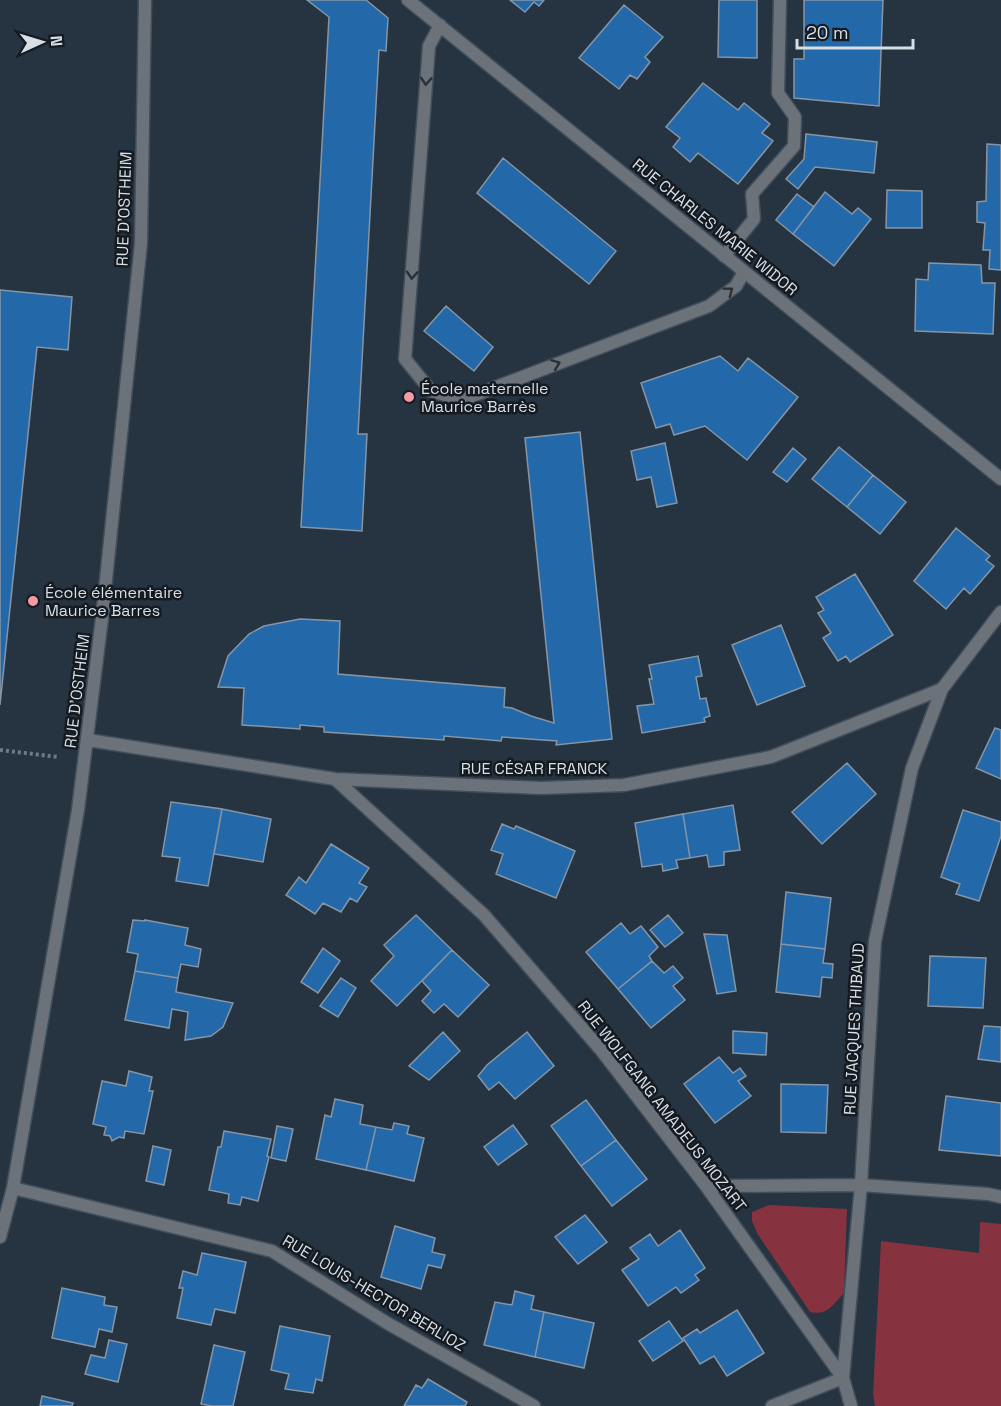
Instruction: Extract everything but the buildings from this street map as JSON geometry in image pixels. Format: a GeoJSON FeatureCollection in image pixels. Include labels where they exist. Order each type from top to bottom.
{"type":"FeatureCollection","features":[{"type":"Feature","properties":{"kind":"street","name":"RUE D'OSTHEIM"},"geometry":{"type":"LineString","coordinates":[[0,1237],[13,1188],[88,740],[141,243],[145,0]]}},
{"type":"Feature","properties":{"kind":"street","name":"RUE CHARLES MARIE WIDOR"},"geometry":{"type":"LineString","coordinates":[[408,0],[1001,479]]}},
{"type":"Feature","properties":{"kind":"street"},"geometry":{"type":"LineString","coordinates":[[724,256],[754,219],[752,194],[794,146],[795,117],[778,93],[780,0]]}},
{"type":"Feature","properties":{"kind":"street"},"geometry":{"type":"LineString","coordinates":[[440,25],[429,46],[405,358],[431,391],[462,400],[709,306],[736,286],[744,272]]}},
{"type":"Feature","properties":{"kind":"street"},"geometry":{"type":"LineString","coordinates":[[942,689],[1001,612]]}},
{"type":"Feature","properties":{"kind":"street","name":"RUE CÉSAR FRANCK"},"geometry":{"type":"LineString","coordinates":[[88,740],[334,779],[541,788],[624,785],[771,757],[942,689]]}},
{"type":"Feature","properties":{"kind":"street","name":"RUE JACQUES THIBAUD"},"geometry":{"type":"LineString","coordinates":[[843,1378],[861,1185],[874,941],[912,768],[942,689]]}},
{"type":"Feature","properties":{"kind":"street","name":"RUE WOLFGANG AMADEUS MOZART"},"geometry":{"type":"LineString","coordinates":[[334,779],[484,915],[601,1050],[705,1186],[843,1378],[850,1406]]}},
{"type":"Feature","properties":{"kind":"street"},"geometry":{"type":"LineString","coordinates":[[705,1186],[861,1185],[988,1194],[1001,1197]]}},
{"type":"Feature","properties":{"kind":"street","name":"RUE LOUIS-HECTOR BERLIOZ"},"geometry":{"type":"LineString","coordinates":[[13,1188],[272,1251],[387,1323],[534,1406]]}},
{"type":"Feature","properties":{"kind":"street"},"geometry":{"type":"LineString","coordinates":[[772,1406],[843,1378]]}},
{"type":"Feature","properties":{"kind":"path"},"geometry":{"type":"LineString","coordinates":[[0,750],[85,760]]}},
{"type":"Feature","properties":{"kind":"shaded area"},"geometry":{"type":"Polygon","coordinates":[[[769,1205],[847,1209],[844,1293],[825,1311],[810,1312],[757,1233],[752,1221],[752,1212],[769,1205]]]}},
{"type":"Feature","properties":{"kind":"shaded area"},"geometry":{"type":"Polygon","coordinates":[[[980,1222],[1001,1224],[1001,1406],[875,1406],[873,1394],[881,1241],[979,1253],[980,1222]]]}},
{"type":"Feature","properties":{"kind":"place","name":"École maternelle Maurice Barrès"},"geometry":{"type":"Point","coordinates":[409,397]}},
{"type":"Feature","properties":{"kind":"place","name":"École élémentaire Maurice Barres"},"geometry":{"type":"Point","coordinates":[33,601]}}]}
